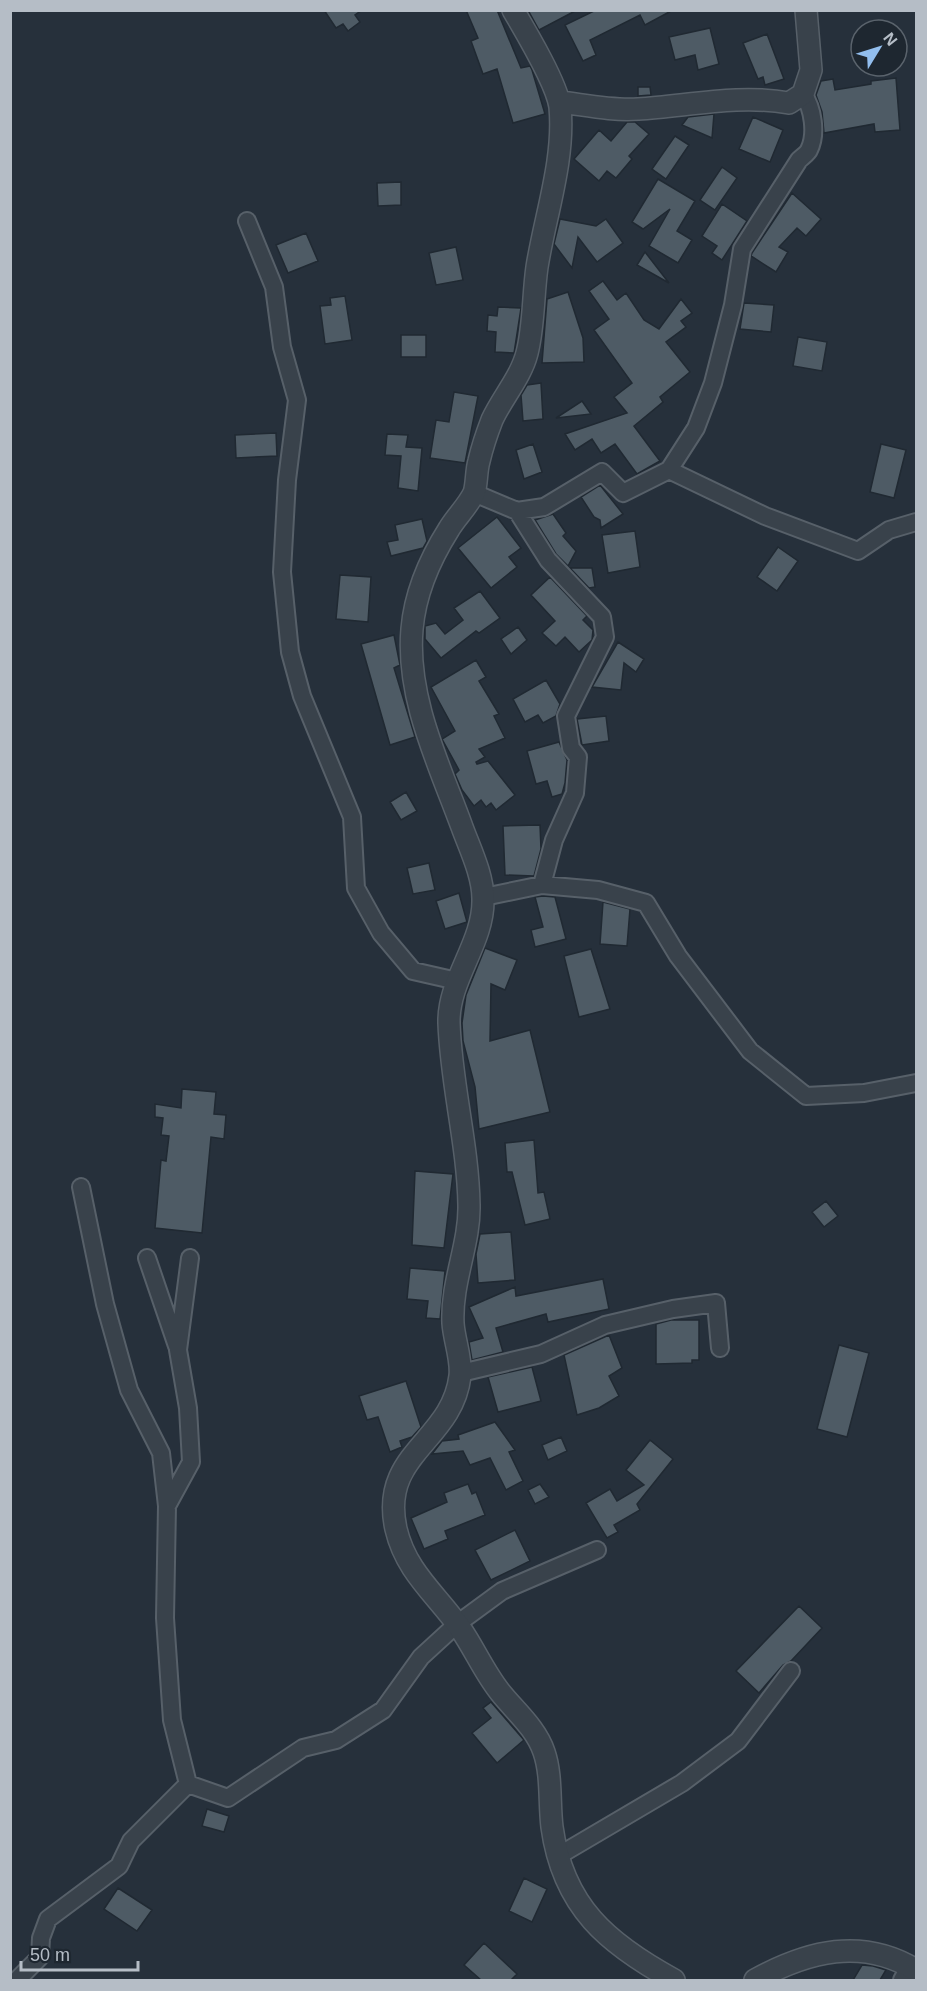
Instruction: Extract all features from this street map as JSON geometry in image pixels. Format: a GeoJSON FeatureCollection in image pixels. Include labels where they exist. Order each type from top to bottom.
{"type":"FeatureCollection","features":[{"type":"Feature","properties":{"kind":"street"},"geometry":{"type":"LineString","coordinates":[[513,10],[560,102],[558,151],[537,270],[527,356],[492,420],[479,462],[474,493],[447,531],[427,569],[412,628],[412,662],[422,721],[473,856],[484,897],[478,933],[457,981],[448,1017],[470,1213],[455,1281],[453,1323],[460,1373],[452,1404],[436,1430],[405,1462],[396,1481],[394,1505],[396,1527],[406,1556],[433,1598],[457,1624],[497,1688],[537,1736],[546,1756],[553,1830],[558,1856],[569,1885],[587,1915],[610,1941],[632,1958],[674,1980]]}},
{"type":"Feature","properties":{"kind":"street"},"geometry":{"type":"LineString","coordinates":[[560,102],[634,109],[729,100],[771,99],[789,102],[803,94],[811,70],[806,10]]}},
{"type":"Feature","properties":{"kind":"street"},"geometry":{"type":"LineString","coordinates":[[474,493],[517,511],[544,507],[602,472],[623,493],[669,471],[696,428],[713,383],[733,305],[742,249],[799,160],[809,150],[813,124],[810,103],[803,94]]}},
{"type":"Feature","properties":{"kind":"street"},"geometry":{"type":"LineString","coordinates":[[247,221],[274,287],[282,347],[297,400],[286,480],[282,572],[290,652],[299,685],[352,818],[356,888],[381,933],[413,971],[457,981]]}},
{"type":"Feature","properties":{"kind":"street"},"geometry":{"type":"LineString","coordinates":[[669,471],[765,516],[858,551],[889,530],[916,522]]}},
{"type":"Feature","properties":{"kind":"street"},"geometry":{"type":"LineString","coordinates":[[517,511],[548,560],[602,617],[605,637],[566,716],[571,748],[578,757],[575,793],[554,840],[542,885]]}},
{"type":"Feature","properties":{"kind":"street"},"geometry":{"type":"LineString","coordinates":[[484,897],[542,885],[598,890],[646,903],[678,956],[750,1052],[806,1096],[864,1093],[916,1083]]}},
{"type":"Feature","properties":{"kind":"street"},"geometry":{"type":"LineString","coordinates":[[81,1186],[105,1304],[129,1390],[161,1453],[167,1506],[165,1618],[172,1720],[188,1784]]}},
{"type":"Feature","properties":{"kind":"street"},"geometry":{"type":"LineString","coordinates":[[147,1258],[178,1350],[188,1408],[190,1462],[167,1506]]}},
{"type":"Feature","properties":{"kind":"street"},"geometry":{"type":"LineString","coordinates":[[178,1350],[190,1258]]}},
{"type":"Feature","properties":{"kind":"street"},"geometry":{"type":"LineString","coordinates":[[460,1373],[541,1354],[605,1325],[673,1309],[716,1303],[720,1348]]}},
{"type":"Feature","properties":{"kind":"street"},"geometry":{"type":"LineString","coordinates":[[188,1784],[228,1798],[303,1748],[336,1740],[383,1710],[421,1657],[457,1624],[502,1591],[597,1550]]}},
{"type":"Feature","properties":{"kind":"street"},"geometry":{"type":"LineString","coordinates":[[558,1856],[682,1783],[738,1741],[791,1671]]}},
{"type":"Feature","properties":{"kind":"street"},"geometry":{"type":"LineString","coordinates":[[17,1980],[40,1957],[41,1938],[48,1919],[119,1866],[131,1841],[188,1784]]}},
{"type":"Feature","properties":{"kind":"street"},"geometry":{"type":"LineString","coordinates":[[755,1980],[783,1965],[822,1954],[861,1950],[882,1953],[909,1972]]}},
{"type":"Feature","properties":{"kind":"building"},"geometry":{"type":"Polygon","coordinates":[[[324,10],[362,10],[355,15],[360,22],[348,31],[343,24],[336,28],[324,10]]]}},
{"type":"Feature","properties":{"kind":"building"},"geometry":{"type":"Polygon","coordinates":[[[466,10],[497,10],[521,68],[530,66],[532,70],[545,114],[513,123],[497,69],[483,74],[471,41],[478,38],[466,10]]]}},
{"type":"Feature","properties":{"kind":"building"},"geometry":{"type":"Polygon","coordinates":[[[528,10],[577,10],[539,30],[528,10]]]}},
{"type":"Feature","properties":{"kind":"building"},"geometry":{"type":"Polygon","coordinates":[[[596,10],[673,10],[645,25],[640,15],[590,40],[596,55],[583,61],[565,25],[596,10]]]}},
{"type":"Feature","properties":{"kind":"building"},"geometry":{"type":"Polygon","coordinates":[[[710,28],[719,64],[698,70],[695,55],[675,60],[669,37],[710,28]]]}},
{"type":"Feature","properties":{"kind":"building"},"geometry":{"type":"Polygon","coordinates":[[[767,34],[784,79],[765,85],[763,77],[758,79],[743,43],[767,34]]]}},
{"type":"Feature","properties":{"kind":"building"},"geometry":{"type":"Polygon","coordinates":[[[896,78],[900,130],[875,132],[874,124],[824,133],[822,112],[816,95],[821,81],[833,79],[835,90],[871,84],[871,81],[896,78]]]}},
{"type":"Feature","properties":{"kind":"building"},"geometry":{"type":"Polygon","coordinates":[[[638,87],[650,87],[651,95],[638,96],[638,87]]]}},
{"type":"Feature","properties":{"kind":"building"},"geometry":{"type":"Polygon","coordinates":[[[714,114],[712,138],[682,125],[688,117],[714,114]]]}},
{"type":"Feature","properties":{"kind":"building"},"geometry":{"type":"Polygon","coordinates":[[[753,117],[783,130],[770,162],[739,149],[753,117]]]}},
{"type":"Feature","properties":{"kind":"building"},"geometry":{"type":"Polygon","coordinates":[[[627,122],[635,122],[649,134],[629,156],[632,159],[616,178],[607,171],[599,181],[574,159],[599,130],[611,141],[627,122]]]}},
{"type":"Feature","properties":{"kind":"building"},"geometry":{"type":"Polygon","coordinates":[[[675,136],[689,145],[666,179],[652,169],[675,136]]]}},
{"type":"Feature","properties":{"kind":"building"},"geometry":{"type":"Polygon","coordinates":[[[722,167],[737,178],[715,210],[700,200],[722,167]]]}},
{"type":"Feature","properties":{"kind":"building"},"geometry":{"type":"Polygon","coordinates":[[[658,179],[695,201],[677,231],[692,240],[678,263],[649,246],[670,209],[643,229],[632,222],[658,179]]]}},
{"type":"Feature","properties":{"kind":"building"},"geometry":{"type":"Polygon","coordinates":[[[401,182],[401,205],[378,206],[377,183],[401,182]]]}},
{"type":"Feature","properties":{"kind":"building"},"geometry":{"type":"Polygon","coordinates":[[[792,193],[821,219],[806,236],[797,228],[779,247],[788,252],[776,272],[751,256],[792,193]]]}},
{"type":"Feature","properties":{"kind":"building"},"geometry":{"type":"Polygon","coordinates":[[[722,204],[747,221],[722,260],[712,253],[717,246],[702,236],[722,204]]]}},
{"type":"Feature","properties":{"kind":"building"},"geometry":{"type":"Polygon","coordinates":[[[560,219],[596,226],[606,219],[623,243],[597,262],[578,237],[572,268],[554,244],[560,219]]]}},
{"type":"Feature","properties":{"kind":"building"},"geometry":{"type":"Polygon","coordinates":[[[306,233],[318,261],[288,273],[276,245],[306,233]]]}},
{"type":"Feature","properties":{"kind":"building"},"geometry":{"type":"Polygon","coordinates":[[[456,247],[463,280],[436,285],[429,253],[456,247]]]}},
{"type":"Feature","properties":{"kind":"building"},"geometry":{"type":"Polygon","coordinates":[[[645,252],[669,283],[637,265],[645,252]]]}},
{"type":"Feature","properties":{"kind":"building"},"geometry":{"type":"Polygon","coordinates":[[[603,281],[617,300],[626,293],[644,320],[659,329],[681,299],[692,313],[681,321],[686,327],[666,342],[690,372],[660,397],[663,402],[634,426],[660,461],[637,474],[615,444],[601,453],[592,439],[575,450],[565,434],[627,413],[614,397],[632,383],[594,330],[609,319],[589,291],[603,281]]]}},
{"type":"Feature","properties":{"kind":"building"},"geometry":{"type":"Polygon","coordinates":[[[568,292],[583,338],[584,362],[542,363],[547,299],[568,292]]]}},
{"type":"Feature","properties":{"kind":"building"},"geometry":{"type":"Polygon","coordinates":[[[345,296],[352,340],[325,344],[320,306],[331,305],[330,298],[345,296]]]}},
{"type":"Feature","properties":{"kind":"building"},"geometry":{"type":"Polygon","coordinates":[[[744,303],[774,305],[771,332],[740,329],[744,303]]]}},
{"type":"Feature","properties":{"kind":"building"},"geometry":{"type":"Polygon","coordinates":[[[498,307],[521,308],[514,353],[495,352],[496,332],[487,331],[488,315],[497,316],[498,307]]]}},
{"type":"Feature","properties":{"kind":"building"},"geometry":{"type":"Polygon","coordinates":[[[401,335],[426,335],[426,357],[401,357],[401,335]]]}},
{"type":"Feature","properties":{"kind":"building"},"geometry":{"type":"Polygon","coordinates":[[[798,337],[827,342],[822,371],[793,366],[798,337]]]}},
{"type":"Feature","properties":{"kind":"building"},"geometry":{"type":"Polygon","coordinates":[[[541,383],[543,419],[523,421],[521,395],[527,385],[541,383]]]}},
{"type":"Feature","properties":{"kind":"building"},"geometry":{"type":"Polygon","coordinates":[[[454,392],[478,396],[465,463],[430,458],[436,420],[449,422],[454,392]]]}},
{"type":"Feature","properties":{"kind":"building"},"geometry":{"type":"Polygon","coordinates":[[[582,401],[591,414],[556,418],[582,401]]]}},
{"type":"Feature","properties":{"kind":"building"},"geometry":{"type":"Polygon","coordinates":[[[276,433],[277,456],[236,458],[235,435],[276,433]]]}},
{"type":"Feature","properties":{"kind":"building"},"geometry":{"type":"Polygon","coordinates":[[[387,434],[408,435],[406,447],[422,448],[418,491],[398,488],[401,456],[385,455],[387,434]]]}},
{"type":"Feature","properties":{"kind":"building"},"geometry":{"type":"Polygon","coordinates":[[[533,444],[542,472],[524,479],[516,450],[533,444]]]}},
{"type":"Feature","properties":{"kind":"building"},"geometry":{"type":"Polygon","coordinates":[[[881,444],[906,450],[894,498],[870,492],[881,444]]]}},
{"type":"Feature","properties":{"kind":"building"},"geometry":{"type":"Polygon","coordinates":[[[600,485],[623,514],[601,528],[600,520],[594,517],[581,497],[600,485]]]}},
{"type":"Feature","properties":{"kind":"building"},"geometry":{"type":"Polygon","coordinates":[[[553,514],[566,533],[563,536],[576,551],[568,566],[556,554],[535,520],[553,514]]]}},
{"type":"Feature","properties":{"kind":"building"},"geometry":{"type":"Polygon","coordinates":[[[497,517],[521,548],[509,557],[517,567],[491,588],[458,548],[497,517]]]}},
{"type":"Feature","properties":{"kind":"building"},"geometry":{"type":"Polygon","coordinates":[[[422,519],[427,541],[423,548],[391,556],[387,542],[398,540],[395,525],[422,519]]]}},
{"type":"Feature","properties":{"kind":"building"},"geometry":{"type":"Polygon","coordinates":[[[635,531],[640,567],[608,573],[602,535],[635,531]]]}},
{"type":"Feature","properties":{"kind":"building"},"geometry":{"type":"Polygon","coordinates":[[[778,547],[798,561],[777,591],[757,577],[778,547]]]}},
{"type":"Feature","properties":{"kind":"building"},"geometry":{"type":"Polygon","coordinates":[[[570,568],[592,568],[595,587],[589,588],[570,568]]]}},
{"type":"Feature","properties":{"kind":"building"},"geometry":{"type":"Polygon","coordinates":[[[340,575],[371,577],[368,622],[336,619],[340,575]]]}},
{"type":"Feature","properties":{"kind":"building"},"geometry":{"type":"Polygon","coordinates":[[[550,577],[587,616],[583,620],[593,630],[592,640],[579,652],[565,637],[556,646],[542,633],[555,621],[531,595],[550,577]]]}},
{"type":"Feature","properties":{"kind":"building"},"geometry":{"type":"Polygon","coordinates":[[[480,591],[500,618],[479,633],[476,631],[441,658],[425,639],[425,626],[436,623],[445,634],[463,620],[454,608],[480,591]]]}},
{"type":"Feature","properties":{"kind":"building"},"geometry":{"type":"Polygon","coordinates":[[[518,627],[527,640],[511,654],[501,639],[518,627]]]}},
{"type":"Feature","properties":{"kind":"building"},"geometry":{"type":"Polygon","coordinates":[[[394,635],[400,665],[394,668],[415,737],[390,745],[361,644],[394,635]]]}},
{"type":"Feature","properties":{"kind":"building"},"geometry":{"type":"Polygon","coordinates":[[[618,642],[644,659],[636,672],[624,663],[621,690],[592,687],[618,642]]]}},
{"type":"Feature","properties":{"kind":"building"},"geometry":{"type":"Polygon","coordinates":[[[476,660],[486,677],[479,681],[499,714],[494,716],[505,738],[479,749],[485,757],[476,762],[477,764],[488,761],[515,795],[496,810],[491,803],[486,807],[481,800],[474,806],[462,790],[455,774],[459,770],[442,739],[455,731],[431,687],[476,660]]]}},
{"type":"Feature","properties":{"kind":"building"},"geometry":{"type":"Polygon","coordinates":[[[546,680],[560,704],[556,716],[543,723],[538,715],[525,722],[513,699],[546,680]]]}},
{"type":"Feature","properties":{"kind":"building"},"geometry":{"type":"Polygon","coordinates":[[[606,716],[609,741],[582,745],[577,719],[606,716]]]}},
{"type":"Feature","properties":{"kind":"building"},"geometry":{"type":"Polygon","coordinates":[[[559,742],[567,760],[565,783],[562,794],[552,797],[547,781],[536,784],[527,751],[559,742]]]}},
{"type":"Feature","properties":{"kind":"building"},"geometry":{"type":"Polygon","coordinates":[[[406,792],[417,811],[401,820],[390,802],[406,792]]]}},
{"type":"Feature","properties":{"kind":"building"},"geometry":{"type":"Polygon","coordinates":[[[540,825],[541,849],[534,876],[505,875],[503,826],[540,825]]]}},
{"type":"Feature","properties":{"kind":"building"},"geometry":{"type":"Polygon","coordinates":[[[429,863],[435,890],[413,894],[407,868],[429,863]]]}},
{"type":"Feature","properties":{"kind":"building"},"geometry":{"type":"Polygon","coordinates":[[[459,893],[467,922],[445,929],[436,901],[459,893]]]}},
{"type":"Feature","properties":{"kind":"building"},"geometry":{"type":"Polygon","coordinates":[[[535,897],[555,897],[566,939],[535,947],[531,930],[543,927],[535,897]]]}},
{"type":"Feature","properties":{"kind":"building"},"geometry":{"type":"Polygon","coordinates":[[[603,902],[630,909],[627,946],[600,944],[603,902]]]}},
{"type":"Feature","properties":{"kind":"building"},"geometry":{"type":"Polygon","coordinates":[[[485,948],[517,960],[505,990],[491,984],[490,1041],[530,1030],[550,1112],[479,1129],[475,1087],[463,1041],[462,1023],[466,995],[485,948]]]}},
{"type":"Feature","properties":{"kind":"building"},"geometry":{"type":"Polygon","coordinates":[[[591,949],[610,1009],[579,1017],[564,956],[591,949]]]}},
{"type":"Feature","properties":{"kind":"building"},"geometry":{"type":"Polygon","coordinates":[[[182,1089],[216,1092],[214,1114],[226,1115],[224,1139],[211,1137],[202,1233],[155,1228],[161,1160],[166,1161],[169,1136],[161,1135],[163,1118],[155,1117],[155,1104],[181,1108],[182,1089]]]}},
{"type":"Feature","properties":{"kind":"building"},"geometry":{"type":"Polygon","coordinates":[[[534,1140],[538,1193],[544,1192],[550,1219],[525,1225],[512,1172],[507,1172],[505,1143],[534,1140]]]}},
{"type":"Feature","properties":{"kind":"building"},"geometry":{"type":"Polygon","coordinates":[[[415,1171],[453,1174],[444,1248],[412,1245],[415,1171]]]}},
{"type":"Feature","properties":{"kind":"building"},"geometry":{"type":"Polygon","coordinates":[[[826,1201],[838,1216],[824,1227],[812,1212],[826,1201]]]}},
{"type":"Feature","properties":{"kind":"building"},"geometry":{"type":"Polygon","coordinates":[[[511,1232],[515,1280],[478,1283],[476,1254],[480,1234],[511,1232]]]}},
{"type":"Feature","properties":{"kind":"building"},"geometry":{"type":"Polygon","coordinates":[[[410,1268],[445,1271],[440,1319],[426,1318],[428,1301],[407,1299],[410,1268]]]}},
{"type":"Feature","properties":{"kind":"building"},"geometry":{"type":"Polygon","coordinates":[[[603,1279],[609,1309],[548,1322],[546,1314],[496,1328],[503,1352],[472,1360],[469,1342],[483,1338],[469,1307],[515,1287],[516,1296],[603,1279]]]}},
{"type":"Feature","properties":{"kind":"building"},"geometry":{"type":"Polygon","coordinates":[[[671,1320],[699,1320],[699,1360],[692,1360],[692,1363],[656,1364],[656,1324],[671,1320]]]}},
{"type":"Feature","properties":{"kind":"building"},"geometry":{"type":"Polygon","coordinates":[[[609,1335],[622,1368],[609,1376],[619,1396],[599,1408],[577,1415],[564,1355],[609,1335]]]}},
{"type":"Feature","properties":{"kind":"building"},"geometry":{"type":"Polygon","coordinates":[[[839,1345],[869,1353],[847,1437],[817,1429],[839,1345]]]}},
{"type":"Feature","properties":{"kind":"building"},"geometry":{"type":"Polygon","coordinates":[[[532,1367],[541,1401],[498,1412],[488,1377],[532,1367]]]}},
{"type":"Feature","properties":{"kind":"building"},"geometry":{"type":"Polygon","coordinates":[[[406,1381],[421,1427],[412,1437],[400,1441],[402,1447],[390,1452],[378,1417],[367,1420],[359,1396],[406,1381]]]}},
{"type":"Feature","properties":{"kind":"building"},"geometry":{"type":"Polygon","coordinates":[[[495,1422],[515,1450],[509,1452],[523,1481],[506,1490],[490,1458],[470,1465],[463,1451],[432,1454],[442,1441],[459,1439],[458,1435],[495,1422]]]}},
{"type":"Feature","properties":{"kind":"building"},"geometry":{"type":"Polygon","coordinates":[[[561,1437],[567,1451],[548,1460],[542,1445],[561,1437]]]}},
{"type":"Feature","properties":{"kind":"building"},"geometry":{"type":"Polygon","coordinates":[[[650,1440],[673,1459],[637,1504],[640,1510],[614,1525],[618,1532],[607,1538],[586,1503],[610,1489],[617,1501],[644,1485],[626,1470],[650,1440]]]}},
{"type":"Feature","properties":{"kind":"building"},"geometry":{"type":"Polygon","coordinates":[[[468,1484],[472,1494],[476,1492],[485,1515],[445,1531],[448,1539],[424,1549],[411,1518],[447,1502],[444,1493],[468,1484]]]}},
{"type":"Feature","properties":{"kind":"building"},"geometry":{"type":"Polygon","coordinates":[[[540,1484],[549,1497],[535,1504],[528,1490],[540,1484]]]}},
{"type":"Feature","properties":{"kind":"building"},"geometry":{"type":"Polygon","coordinates":[[[515,1530],[530,1561],[491,1580],[475,1550],[515,1530]]]}},
{"type":"Feature","properties":{"kind":"building"},"geometry":{"type":"Polygon","coordinates":[[[799,1606],[822,1628],[791,1661],[783,1665],[759,1693],[736,1671],[799,1606]]]}},
{"type":"Feature","properties":{"kind":"building"},"geometry":{"type":"Polygon","coordinates":[[[491,1702],[524,1740],[497,1763],[472,1733],[491,1718],[483,1708],[491,1702]]]}},
{"type":"Feature","properties":{"kind":"building"},"geometry":{"type":"Polygon","coordinates":[[[207,1809],[229,1816],[224,1832],[202,1826],[207,1809]]]}},
{"type":"Feature","properties":{"kind":"building"},"geometry":{"type":"Polygon","coordinates":[[[524,1878],[547,1889],[532,1922],[509,1911],[524,1878]]]}},
{"type":"Feature","properties":{"kind":"building"},"geometry":{"type":"Polygon","coordinates":[[[118,1888],[152,1910],[137,1931],[104,1909],[118,1888]]]}},
{"type":"Feature","properties":{"kind":"building"},"geometry":{"type":"Polygon","coordinates":[[[484,1943],[517,1974],[511,1980],[481,1980],[464,1965],[484,1943]]]}},
{"type":"Feature","properties":{"kind":"building"},"geometry":{"type":"Polygon","coordinates":[[[862,1965],[886,1970],[880,1980],[853,1980],[862,1965]]]}}]}
